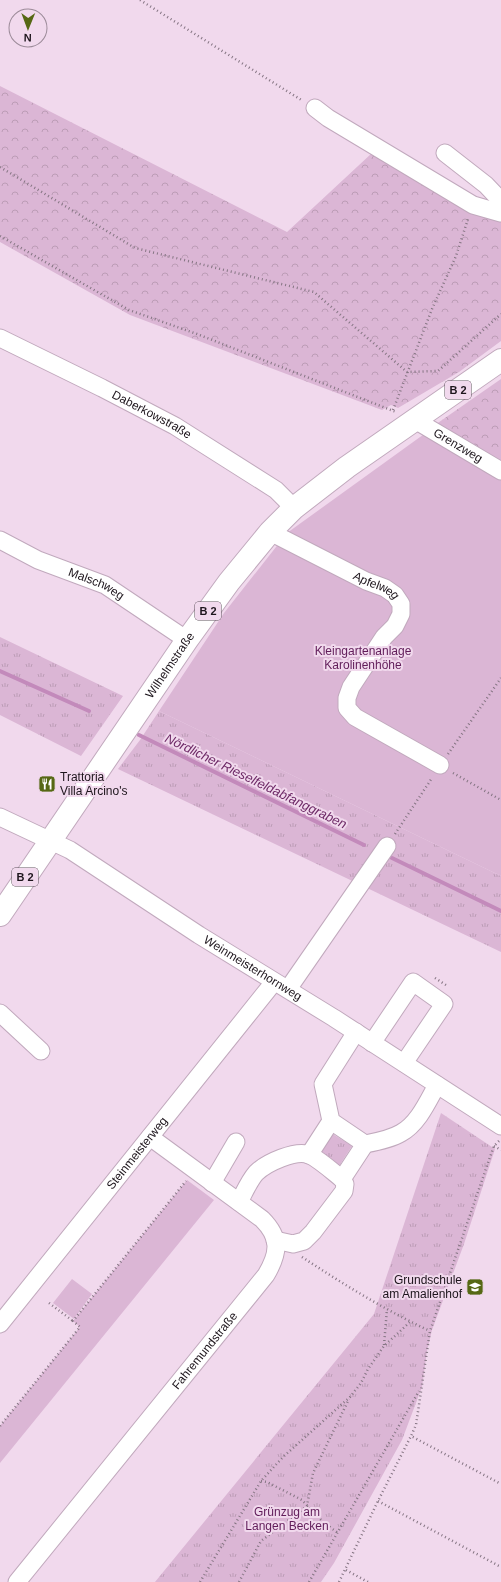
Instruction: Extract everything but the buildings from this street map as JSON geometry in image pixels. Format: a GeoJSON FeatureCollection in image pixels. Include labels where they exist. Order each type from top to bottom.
{"type":"FeatureCollection","features":[{"type":"Feature","properties":{"kind":"main road","name":"B 2"},"geometry":{"type":"LineString","coordinates":[[407,417],[501,360]]}},
{"type":"Feature","properties":{"kind":"main road","name":"Wilhelmstraße"},"geometry":{"type":"LineString","coordinates":[[0,915],[187,640],[229,582],[270,532],[294,508],[407,417]]}},
{"type":"Feature","properties":{"kind":"street"},"geometry":{"type":"LineString","coordinates":[[315,108],[328,118],[473,205],[501,213]]}},
{"type":"Feature","properties":{"kind":"street"},"geometry":{"type":"LineString","coordinates":[[445,153],[486,185],[501,201]]}},
{"type":"Feature","properties":{"kind":"street","name":"Daberkowstraße"},"geometry":{"type":"LineString","coordinates":[[0,338],[102,388],[174,426],[276,490],[294,508]]}},
{"type":"Feature","properties":{"kind":"street","name":"Grenzweg"},"geometry":{"type":"LineString","coordinates":[[407,417],[501,471]]}},
{"type":"Feature","properties":{"kind":"street","name":"Apfelweg"},"geometry":{"type":"LineString","coordinates":[[270,532],[366,581],[385,588],[395,595],[401,604],[401,614],[395,626],[384,637],[351,687],[347,698],[347,708],[355,717],[440,765]]}},
{"type":"Feature","properties":{"kind":"street","name":"Malschweg"},"geometry":{"type":"LineString","coordinates":[[0,540],[38,560],[105,585],[187,640]]}},
{"type":"Feature","properties":{"kind":"street","name":"Weinmeisterhornweg"},"geometry":{"type":"LineString","coordinates":[[0,816],[70,850],[193,931],[356,1032],[501,1126]]}},
{"type":"Feature","properties":{"kind":"street","name":"Steinmeisterweg"},"geometry":{"type":"LineString","coordinates":[[0,1324],[150,1138],[281,986],[387,846]]}},
{"type":"Feature","properties":{"kind":"street"},"geometry":{"type":"LineString","coordinates":[[372,1043],[413,982],[444,1004],[404,1063]]}},
{"type":"Feature","properties":{"kind":"street"},"geometry":{"type":"LineString","coordinates":[[0,1013],[41,1051]]}},
{"type":"Feature","properties":{"kind":"street"},"geometry":{"type":"LineString","coordinates":[[356,1032],[323,1084],[331,1122],[365,1144]]}},
{"type":"Feature","properties":{"kind":"street"},"geometry":{"type":"LineString","coordinates":[[342,1179],[365,1144],[392,1137],[408,1128],[420,1113],[437,1085]]}},
{"type":"Feature","properties":{"kind":"street"},"geometry":{"type":"LineString","coordinates":[[309,1155],[331,1122]]}},
{"type":"Feature","properties":{"kind":"street"},"geometry":{"type":"LineString","coordinates":[[150,1138],[262,1219],[271,1228],[275,1240],[293,1244],[304,1241],[344,1191],[345,1184],[342,1179],[309,1155],[298,1154],[269,1163],[256,1173],[239,1202]]}},
{"type":"Feature","properties":{"kind":"street"},"geometry":{"type":"LineString","coordinates":[[212,1183],[236,1142]]}},
{"type":"Feature","properties":{"kind":"street","name":"Fahremundstraße"},"geometry":{"type":"LineString","coordinates":[[17,1582],[266,1275],[274,1261],[276,1250],[275,1240]]}},
{"type":"Feature","properties":{"kind":"path"},"geometry":{"type":"LineString","coordinates":[[140,0],[315,108]]}},
{"type":"Feature","properties":{"kind":"path"},"geometry":{"type":"LineString","coordinates":[[0,166],[135,248],[314,292],[407,372],[438,371],[501,314]]}},
{"type":"Feature","properties":{"kind":"path"},"geometry":{"type":"LineString","coordinates":[[393,410],[432,309],[456,256],[473,205]]}},
{"type":"Feature","properties":{"kind":"path"},"geometry":{"type":"LineString","coordinates":[[0,236],[129,310],[197,334],[393,410],[407,417]]}},
{"type":"Feature","properties":{"kind":"path"},"geometry":{"type":"LineString","coordinates":[[440,765],[501,800]]}},
{"type":"Feature","properties":{"kind":"path"},"geometry":{"type":"LineString","coordinates":[[339,1582],[416,1425],[420,1389],[430,1331],[494,1146],[501,1139]]}},
{"type":"Feature","properties":{"kind":"path"},"geometry":{"type":"LineString","coordinates":[[494,1146],[501,1150]]}},
{"type":"Feature","properties":{"kind":"path"},"geometry":{"type":"LineString","coordinates":[[73,1321],[190,1176]]}},
{"type":"Feature","properties":{"kind":"path"},"geometry":{"type":"LineString","coordinates":[[301,1256],[346,1286],[410,1322],[430,1331]]}},
{"type":"Feature","properties":{"kind":"path"},"geometry":{"type":"LineString","coordinates":[[0,1426],[80,1327],[49,1303]]}},
{"type":"Feature","properties":{"kind":"path"},"geometry":{"type":"LineString","coordinates":[[384,1346],[387,1309]]}},
{"type":"Feature","properties":{"kind":"path"},"geometry":{"type":"LineString","coordinates":[[200,1582],[260,1481],[284,1456],[350,1397],[361,1383],[368,1369],[384,1346],[410,1322]]}},
{"type":"Feature","properties":{"kind":"path"},"geometry":{"type":"LineString","coordinates":[[309,1582],[420,1389]]}},
{"type":"Feature","properties":{"kind":"path"},"geometry":{"type":"LineString","coordinates":[[238,1582],[261,1541],[307,1506],[314,1473],[350,1397]]}},
{"type":"Feature","properties":{"kind":"path"},"geometry":{"type":"LineString","coordinates":[[411,1436],[501,1484]]}},
{"type":"Feature","properties":{"kind":"path"},"geometry":{"type":"LineString","coordinates":[[260,1481],[267,1482],[302,1500],[322,1521],[338,1533]]}},
{"type":"Feature","properties":{"kind":"path"},"geometry":{"type":"LineString","coordinates":[[378,1501],[501,1567]]}},
{"type":"Feature","properties":{"kind":"path"},"geometry":{"type":"LineString","coordinates":[[346,1570],[368,1582]]}},
{"type":"Feature","properties":{"kind":"green space"},"geometry":{"type":"Polygon","coordinates":[[[0,86],[287,232],[372,153],[501,218],[501,341],[459,372],[398,408],[391,405],[382,410],[130,315],[0,242],[0,86]]]}},
{"type":"Feature","properties":{"kind":"green space"},"geometry":{"type":"Polygon","coordinates":[[[501,379],[501,469],[432,427],[501,379]]]}},
{"type":"Feature","properties":{"kind":"green space","name":"Kleingartenanlage Karolinenhöhe"},"geometry":{"type":"Polygon","coordinates":[[[427,432],[501,475],[501,876],[159,711],[224,613],[287,533],[427,432]]]}},
{"type":"Feature","properties":{"kind":"green space"},"geometry":{"type":"Polygon","coordinates":[[[0,637],[123,696],[81,756],[0,715],[0,637]]]}},
{"type":"Feature","properties":{"kind":"green space"},"geometry":{"type":"Polygon","coordinates":[[[159,711],[501,876],[501,952],[118,769],[140,740],[159,711]]]}},
{"type":"Feature","properties":{"kind":"green space","name":"Grünzug am Langen Becken"},"geometry":{"type":"Polygon","coordinates":[[[441,1113],[495,1149],[464,1244],[432,1330],[427,1351],[422,1387],[402,1440],[334,1563],[321,1582],[155,1582],[374,1314],[441,1113]]]}},
{"type":"Feature","properties":{"kind":"green space"},"geometry":{"type":"Polygon","coordinates":[[[331,1133],[352,1146],[339,1166],[319,1153],[331,1133]]]}},
{"type":"Feature","properties":{"kind":"green space"},"geometry":{"type":"Polygon","coordinates":[[[187,1180],[214,1200],[0,1463],[0,1426],[80,1327],[73,1321],[187,1180]]]}},
{"type":"Feature","properties":{"kind":"green space"},"geometry":{"type":"Polygon","coordinates":[[[72,1279],[92,1294],[74,1319],[53,1303],[72,1279]]]}},
{"type":"Feature","properties":{"kind":"waterway","name":"Nördlicher Rieselfeldabfanggraben"},"geometry":{"type":"LineString","coordinates":[[0,671],[89,711]]}},
{"type":"Feature","properties":{"kind":"waterway","name":"Nördlicher Rieselfeldabfanggraben"},"geometry":{"type":"LineString","coordinates":[[139,735],[364,845]]}},
{"type":"Feature","properties":{"kind":"waterway","name":"Nördlicher Rieselfeldabfanggraben"},"geometry":{"type":"LineString","coordinates":[[392,858],[501,911]]}},
{"type":"Feature","properties":{"kind":"place","name":"Trattoria Villa Arcino's"},"geometry":{"type":"Point","coordinates":[47,784]}},
{"type":"Feature","properties":{"kind":"place","name":"Grundschule am Amalienhof"},"geometry":{"type":"Point","coordinates":[475,1287]}}]}
